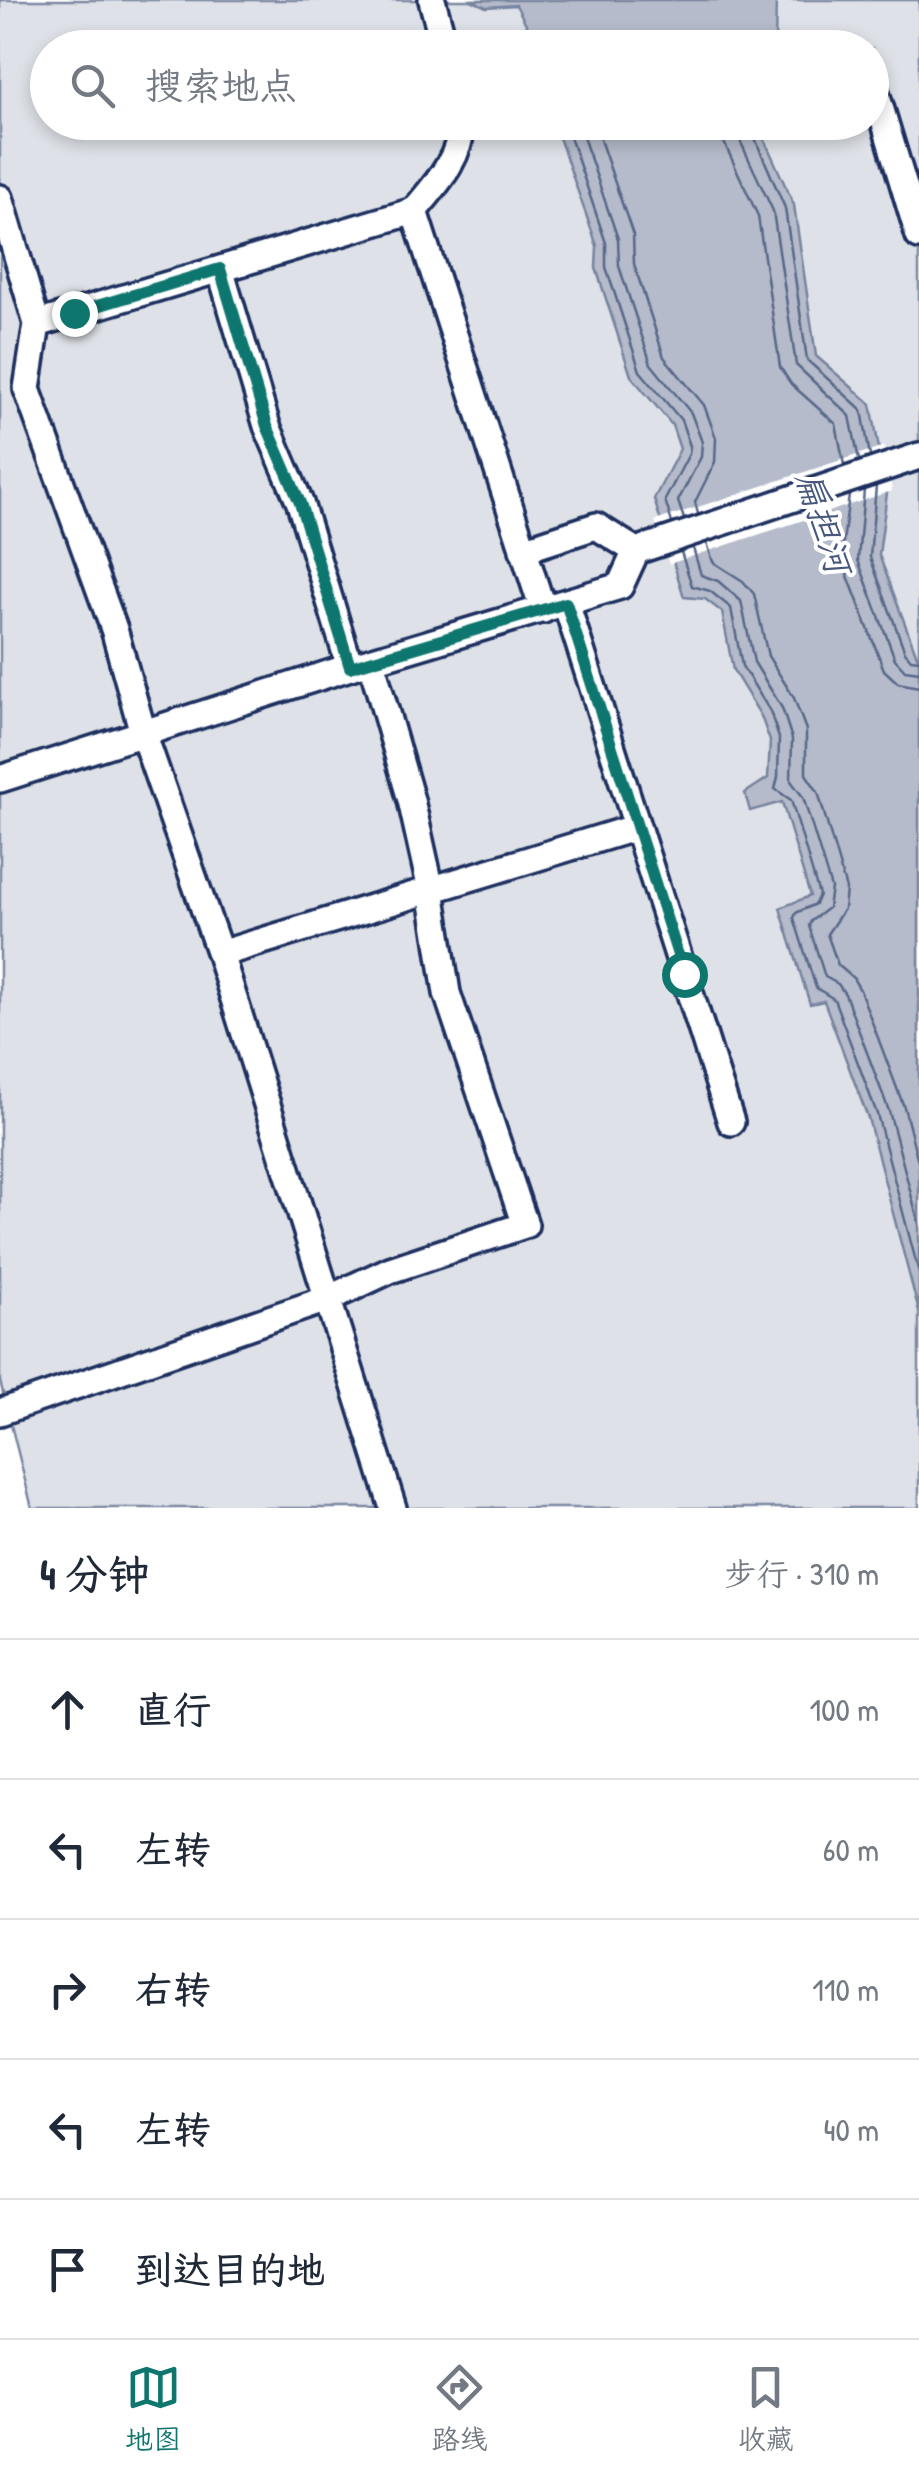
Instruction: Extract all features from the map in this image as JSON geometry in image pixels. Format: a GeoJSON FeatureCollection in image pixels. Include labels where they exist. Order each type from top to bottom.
{"type":"FeatureCollection","features":[{"type":"Feature","properties":{"kind":"street"},"geometry":{"type":"LineString","coordinates":[[432,0],[441,30]]}},
{"type":"Feature","properties":{"kind":"street"},"geometry":{"type":"LineString","coordinates":[[889,136],[919,236]]}},
{"type":"Feature","properties":{"kind":"street"},"geometry":{"type":"LineString","coordinates":[[37,324],[414,211],[449,169],[461,140]]}},
{"type":"Feature","properties":{"kind":"street"},"geometry":{"type":"LineString","coordinates":[[0,198],[37,324],[27,389],[114,629],[143,733],[220,954],[393,1508]]}},
{"type":"Feature","properties":{"kind":"street"},"geometry":{"type":"LineString","coordinates":[[414,211],[524,550],[555,606],[637,827],[731,1122]]}},
{"type":"Feature","properties":{"kind":"street"},"geometry":{"type":"LineString","coordinates":[[0,1412],[330,1298],[390,1270],[524,1225],[446,993],[431,890],[411,800],[300,503],[267,426],[220,269]]}},
{"type":"Feature","properties":{"kind":"street"},"geometry":{"type":"LineString","coordinates":[[0,779],[620,586],[644,549],[912,460]]}},
{"type":"Feature","properties":{"kind":"street"},"geometry":{"type":"LineString","coordinates":[[524,550],[596,526],[644,549]]}},
{"type":"Feature","properties":{"kind":"street"},"geometry":{"type":"LineString","coordinates":[[220,954],[637,827]]}},
{"type":"Feature","properties":{"kind":"shaded area"},"geometry":{"type":"Polygon","coordinates":[[[0,0],[919,0],[919,1508],[32,1508],[0,1381],[0,0]]]}},
{"type":"Feature","properties":{"kind":"water"},"geometry":{"type":"Polygon","coordinates":[[[471,0],[776,0],[775,30],[529,30],[516,5],[486,7],[471,0]]]}},
{"type":"Feature","properties":{"kind":"water","name":"扁担河"},"geometry":{"type":"Polygon","coordinates":[[[560,140],[765,140],[794,205],[816,356],[871,404],[887,493],[879,555],[919,661],[919,1312],[868,1118],[824,1001],[810,1004],[780,908],[810,896],[782,802],[750,811],[745,793],[768,778],[770,741],[761,716],[733,670],[722,612],[705,599],[684,597],[654,499],[680,449],[672,425],[631,376],[596,268],[597,246],[560,140]]]}},
{"type":"Feature","properties":{"kind":"pier"},"geometry":{"type":"Polygon","coordinates":[[[884,446],[892,491],[669,564],[655,521],[884,446]]]}},
{"type":"Feature","properties":{"kind":"route"},"geometry":{"type":"LineString","coordinates":[[74,313],[220,269],[267,426],[300,503],[350,667],[566,603],[684,974]]}}]}
